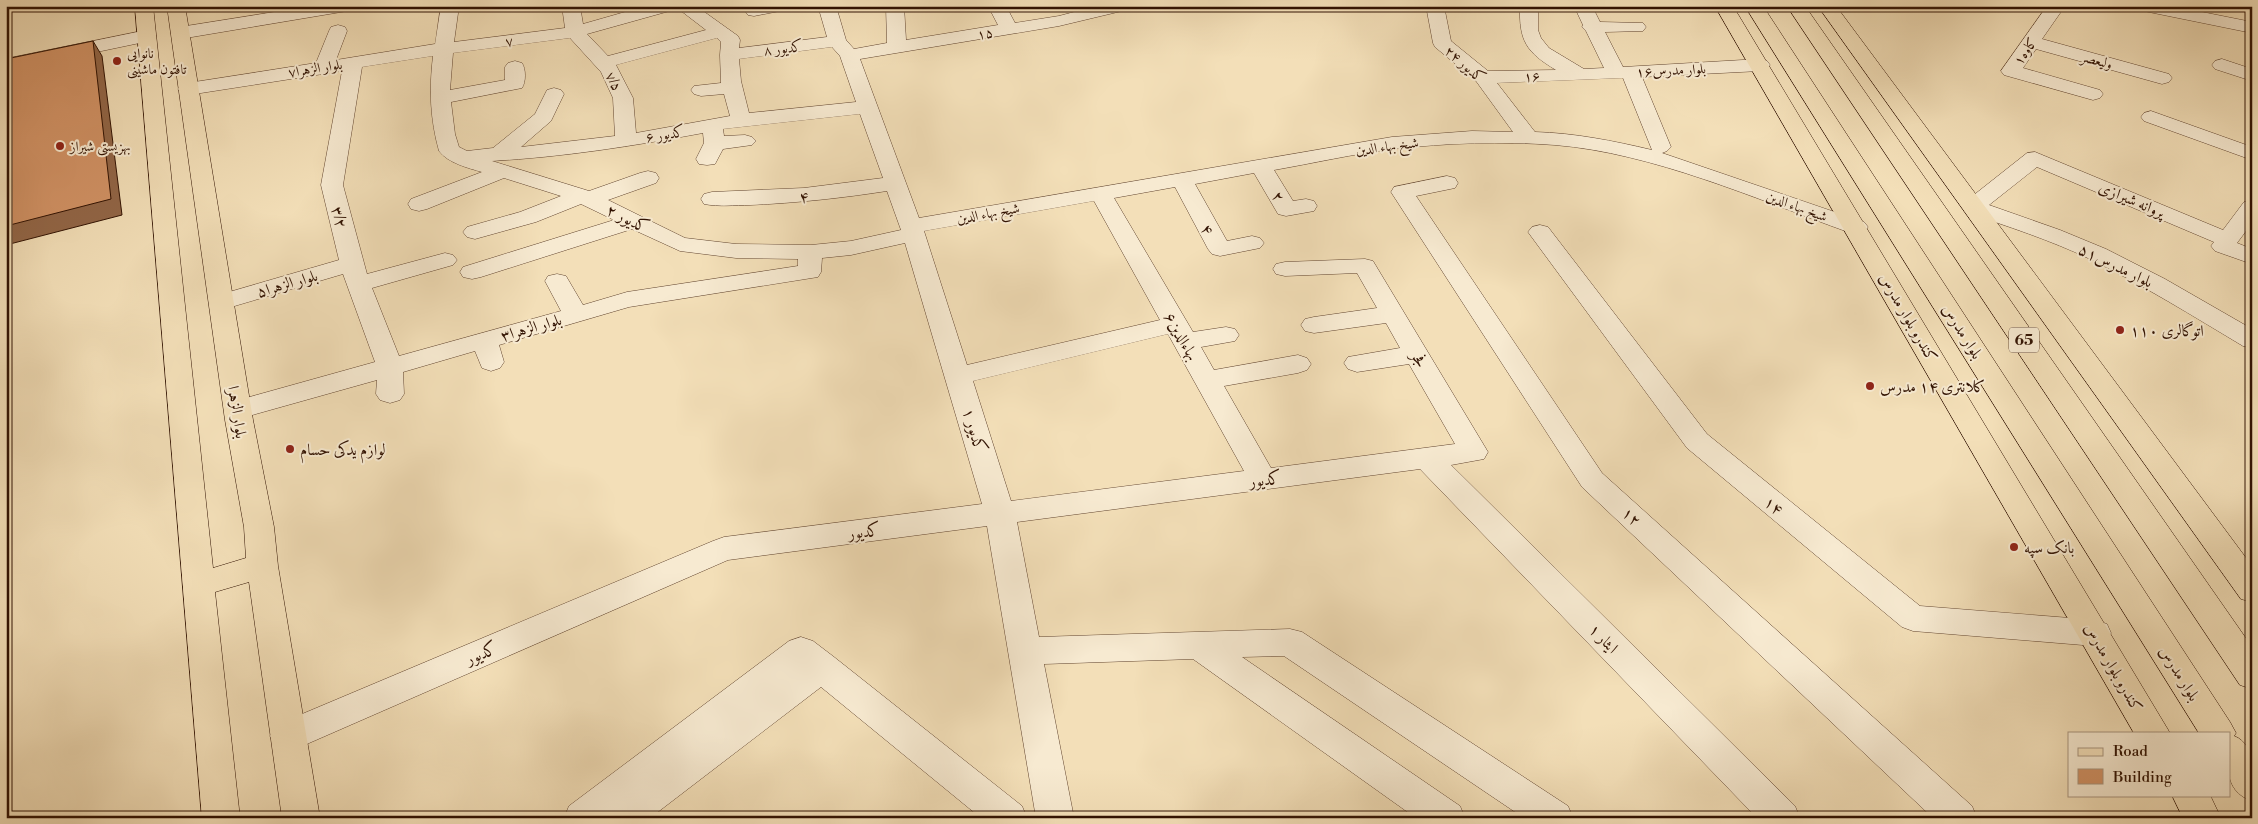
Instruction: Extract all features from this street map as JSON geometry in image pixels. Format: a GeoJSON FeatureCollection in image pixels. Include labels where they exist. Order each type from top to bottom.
{"type":"FeatureCollection","features":[{"type":"Feature","properties":{"kind":"main road"},"geometry":{"type":"LineString","coordinates":[[144,6],[222,818]]}},
{"type":"Feature","properties":{"kind":"main road","name":"بلوار الزهرا"},"geometry":{"type":"LineString","coordinates":[[176,6],[238,410],[259,527],[262,566],[288,736],[302,813]]}},
{"type":"Feature","properties":{"kind":"main road","name":"کندرو بلوار مدرس"},"geometry":{"type":"LineString","coordinates":[[1724,6],[2152,732]]}},
{"type":"Feature","properties":{"kind":"main road","name":"بلوار مدرس"},"geometry":{"type":"LineString","coordinates":[[1754,6],[1832,92],[2024,341],[2252,675]]}},
{"type":"Feature","properties":{"kind":"main road","name":"بلوار مدرس"},"geometry":{"type":"LineString","coordinates":[[1796,6],[1832,92],[1900,234],[2217,732]]}},
{"type":"Feature","properties":{"kind":"main road"},"geometry":{"type":"LineString","coordinates":[[1827,6],[2252,590]]}},
{"type":"Feature","properties":{"kind":"main road"},"geometry":{"type":"LineString","coordinates":[[1884,276],[1900,234]]}},
{"type":"Feature","properties":{"kind":"main road"},"geometry":{"type":"LineString","coordinates":[[1994,237],[2024,341]]}},
{"type":"Feature","properties":{"kind":"main road"},"geometry":{"type":"LineString","coordinates":[[199,584],[262,566]]}},
{"type":"Feature","properties":{"kind":"main road"},"geometry":{"type":"LineString","coordinates":[[2230,752],[2252,785]]}},
{"type":"Feature","properties":{"kind":"main road"},"geometry":{"type":"LineString","coordinates":[[2191,796],[2203,818]]}},
{"type":"Feature","properties":{"kind":"street"},"geometry":{"type":"LineString","coordinates":[[180,33],[293,13],[347,6]]}},
{"type":"Feature","properties":{"kind":"street","name":"۷"},"geometry":{"type":"LineString","coordinates":[[442,49],[575,32],[665,6]]}},
{"type":"Feature","properties":{"kind":"street"},"geometry":{"type":"LineString","coordinates":[[684,6],[731,40],[729,55],[730,88],[741,120]]}},
{"type":"Feature","properties":{"kind":"street"},"geometry":{"type":"LineString","coordinates":[[754,11],[779,6]]}},
{"type":"Feature","properties":{"kind":"street","name":"کدیور ۱"},"geometry":{"type":"LineString","coordinates":[[827,6],[868,107],[913,230],[1000,513],[1055,818]]}},
{"type":"Feature","properties":{"kind":"street"},"geometry":{"type":"LineString","coordinates":[[896,6],[896,47]]}},
{"type":"Feature","properties":{"kind":"street"},"geometry":{"type":"LineString","coordinates":[[997,6],[1009,29]]}},
{"type":"Feature","properties":{"kind":"street","name":"کدیور ۲۴"},"geometry":{"type":"LineString","coordinates":[[1435,6],[1442,43],[1483,77],[1529,138]]}},
{"type":"Feature","properties":{"kind":"street"},"geometry":{"type":"LineString","coordinates":[[1529,6],[1529,30],[1534,41],[1556,64],[1581,75]]}},
{"type":"Feature","properties":{"kind":"street"},"geometry":{"type":"LineString","coordinates":[[1583,6],[1592,27],[1623,72],[1660,147]]}},
{"type":"Feature","properties":{"kind":"street","name":"کاوه۱"},"geometry":{"type":"LineString","coordinates":[[2056,6],[2011,71],[2092,94]]}},
{"type":"Feature","properties":{"kind":"street"},"geometry":{"type":"LineString","coordinates":[[2144,6],[2252,28]]}},
{"type":"Feature","properties":{"kind":"street"},"geometry":{"type":"LineString","coordinates":[[571,7],[575,32]]}},
{"type":"Feature","properties":{"kind":"street","name":"۱۵"},"geometry":{"type":"LineString","coordinates":[[843,48],[896,47],[1009,29],[1109,7]]}},
{"type":"Feature","properties":{"kind":"street"},"geometry":{"type":"LineString","coordinates":[[274,36],[293,13]]}},
{"type":"Feature","properties":{"kind":"street","name":"۲ کدیور"},"geometry":{"type":"LineString","coordinates":[[449,14],[442,49],[440,98],[443,133],[450,151],[462,157],[500,163],[585,198],[680,244],[736,251],[811,252],[851,248],[913,230]]}},
{"type":"Feature","properties":{"kind":"street"},"geometry":{"type":"LineString","coordinates":[[1592,27],[1637,27]]}},
{"type":"Feature","properties":{"kind":"street"},"geometry":{"type":"LineString","coordinates":[[324,66],[338,31]]}},
{"type":"Feature","properties":{"kind":"street","name":"۷/۵"},"geometry":{"type":"LineString","coordinates":[[575,32],[610,70],[623,98],[626,141]]}},
{"type":"Feature","properties":{"kind":"street"},"geometry":{"type":"LineString","coordinates":[[604,63],[720,32]]}},
{"type":"Feature","properties":{"kind":"street"},"geometry":{"type":"LineString","coordinates":[[6,65],[148,36]]}},
{"type":"Feature","properties":{"kind":"street","name":"ولیعصر"},"geometry":{"type":"LineString","coordinates":[[2031,42],[2162,78]]}},
{"type":"Feature","properties":{"kind":"street","name":"کدیور ۸"},"geometry":{"type":"LineString","coordinates":[[729,55],[843,48]]}},
{"type":"Feature","properties":{"kind":"street","name":"بلوار الزهرا۷"},"geometry":{"type":"LineString","coordinates":[[188,89],[324,66],[442,49]]}},
{"type":"Feature","properties":{"kind":"street","name":"۳/۲"},"geometry":{"type":"LineString","coordinates":[[353,62],[332,185],[356,274],[390,367]]}},
{"type":"Feature","properties":{"kind":"street","name":"بلوار مدرس۱۶"},"geometry":{"type":"LineString","coordinates":[[1581,75],[1760,65]]}},
{"type":"Feature","properties":{"kind":"street"},"geometry":{"type":"LineString","coordinates":[[2222,65],[2252,75]]}},
{"type":"Feature","properties":{"kind":"street"},"geometry":{"type":"LineString","coordinates":[[440,98],[515,84],[515,67]]}},
{"type":"Feature","properties":{"kind":"street","name":"۱۶"},"geometry":{"type":"LineString","coordinates":[[1483,77],[1581,75]]}},
{"type":"Feature","properties":{"kind":"street"},"geometry":{"type":"LineString","coordinates":[[701,90],[730,88]]}},
{"type":"Feature","properties":{"kind":"street"},"geometry":{"type":"LineString","coordinates":[[419,204],[500,163],[544,117],[554,94]]}},
{"type":"Feature","properties":{"kind":"street","name":"کدیور ۶"},"geometry":{"type":"LineString","coordinates":[[500,163],[553,151],[626,141],[711,142],[741,120],[868,107]]}},
{"type":"Feature","properties":{"kind":"street"},"geometry":{"type":"LineString","coordinates":[[2151,117],[2252,154]]}},
{"type":"Feature","properties":{"kind":"street","name":"شیخ بهاء الدین"},"geometry":{"type":"LineString","coordinates":[[913,230],[1101,194],[1392,143],[1472,137],[1556,139],[1624,150],[1669,161],[1856,227]]}},
{"type":"Feature","properties":{"kind":"street"},"geometry":{"type":"LineString","coordinates":[[711,142],[745,141]]}},
{"type":"Feature","properties":{"kind":"street","name":"پروانه شیرازی"},"geometry":{"type":"LineString","coordinates":[[1973,207],[2035,158],[2226,243],[2252,257]]}},
{"type":"Feature","properties":{"kind":"street","name":"۲"},"geometry":{"type":"LineString","coordinates":[[1261,166],[1286,209],[1306,206]]}},
{"type":"Feature","properties":{"kind":"street"},"geometry":{"type":"LineString","coordinates":[[475,232],[648,178]]}},
{"type":"Feature","properties":{"kind":"street","name":"۴"},"geometry":{"type":"LineString","coordinates":[[1182,180],[1220,249],[1252,243]]}},
{"type":"Feature","properties":{"kind":"street","name":"۴"},"geometry":{"type":"LineString","coordinates":[[712,199],[764,199],[825,194],[896,183]]}},
{"type":"Feature","properties":{"kind":"street","name":"۱۲"},"geometry":{"type":"LineString","coordinates":[[1447,183],[1402,192],[1592,480],[1959,818]]}},
{"type":"Feature","properties":{"kind":"street","name":"۶بهاءالدين"},"geometry":{"type":"LineString","coordinates":[[1101,194],[1263,479]]}},
{"type":"Feature","properties":{"kind":"street","name":"بلوار مدرس۵۱"},"geometry":{"type":"LineString","coordinates":[[1973,207],[2020,223],[2097,254],[2166,289],[2252,340]]}},
{"type":"Feature","properties":{"kind":"street"},"geometry":{"type":"LineString","coordinates":[[2226,243],[2252,207]]}},
{"type":"Feature","properties":{"kind":"street"},"geometry":{"type":"LineString","coordinates":[[472,272],[634,221]]}},
{"type":"Feature","properties":{"kind":"street","name":"۱۴"},"geometry":{"type":"LineString","coordinates":[[1540,232],[1697,441],[1913,618],[2095,633]]}},
{"type":"Feature","properties":{"kind":"street","name":"بلوار الزهرا۳"},"geometry":{"type":"LineString","coordinates":[[238,410],[390,367],[488,351],[565,325],[627,300],[809,272],[811,252]]}},
{"type":"Feature","properties":{"kind":"street","name":"بلوار الزهرا۵"},"geometry":{"type":"LineString","coordinates":[[222,302],[356,274],[445,260]]}},
{"type":"Feature","properties":{"kind":"street","name":"فجر"},"geometry":{"type":"LineString","coordinates":[[1285,269],[1365,266],[1474,452]]}},
{"type":"Feature","properties":{"kind":"street"},"geometry":{"type":"LineString","coordinates":[[557,281],[565,325]]}},
{"type":"Feature","properties":{"kind":"street"},"geometry":{"type":"LineString","coordinates":[[1314,325],[1393,314]]}},
{"type":"Feature","properties":{"kind":"street"},"geometry":{"type":"LineString","coordinates":[[958,376],[1180,333],[1226,334]]}},
{"type":"Feature","properties":{"kind":"street"},"geometry":{"type":"LineString","coordinates":[[1357,363],[1416,354]]}},
{"type":"Feature","properties":{"kind":"street"},"geometry":{"type":"LineString","coordinates":[[1206,380],[1298,364]]}},
{"type":"Feature","properties":{"kind":"street"},"geometry":{"type":"LineString","coordinates":[[390,367],[390,394]]}},
{"type":"Feature","properties":{"kind":"street","name":"کدیور"},"geometry":{"type":"LineString","coordinates":[[288,736],[724,549],[1474,452]]}},
{"type":"Feature","properties":{"kind":"street","name":"ایثار ۱"},"geometry":{"type":"LineString","coordinates":[[1426,458],[1782,818]]}},
{"type":"Feature","properties":{"kind":"street"},"geometry":{"type":"LineString","coordinates":[[1025,651],[1290,642],[1555,818]]}},
{"type":"Feature","properties":{"kind":"street"},"geometry":{"type":"LineString","coordinates":[[1199,646],[1447,818]]}},
{"type":"Feature","properties":{"kind":"street"},"geometry":{"type":"LineString","coordinates":[[582,818],[801,651],[1009,818]]}},
{"type":"Feature","properties":{"kind":"street"},"geometry":{"type":"LineString","coordinates":[[621,818],[822,666]]}},
{"type":"Feature","properties":{"kind":"building","name":"بهزیستی شیراز"},"geometry":{"type":"Polygon","coordinates":[[[93,41],[111,199],[6,226],[6,59],[93,41]]]}},
{"type":"Feature","properties":{"kind":"place","name":"نانوایی تافتون ماشینی"},"geometry":{"type":"Point","coordinates":[117,61]}},
{"type":"Feature","properties":{"kind":"place","name":"بهزیستی شیراز"},"geometry":{"type":"Point","coordinates":[60,146]}},
{"type":"Feature","properties":{"kind":"place","name":"اتوگالری ۱۱۰"},"geometry":{"type":"Point","coordinates":[2120,330]}},
{"type":"Feature","properties":{"kind":"place","name":"کلانتری ۱۴ مدرس"},"geometry":{"type":"Point","coordinates":[1870,386]}},
{"type":"Feature","properties":{"kind":"place","name":"لوازم یدکی حسام"},"geometry":{"type":"Point","coordinates":[290,449]}},
{"type":"Feature","properties":{"kind":"place","name":"بانک سپه"},"geometry":{"type":"Point","coordinates":[2014,547]}}]}
